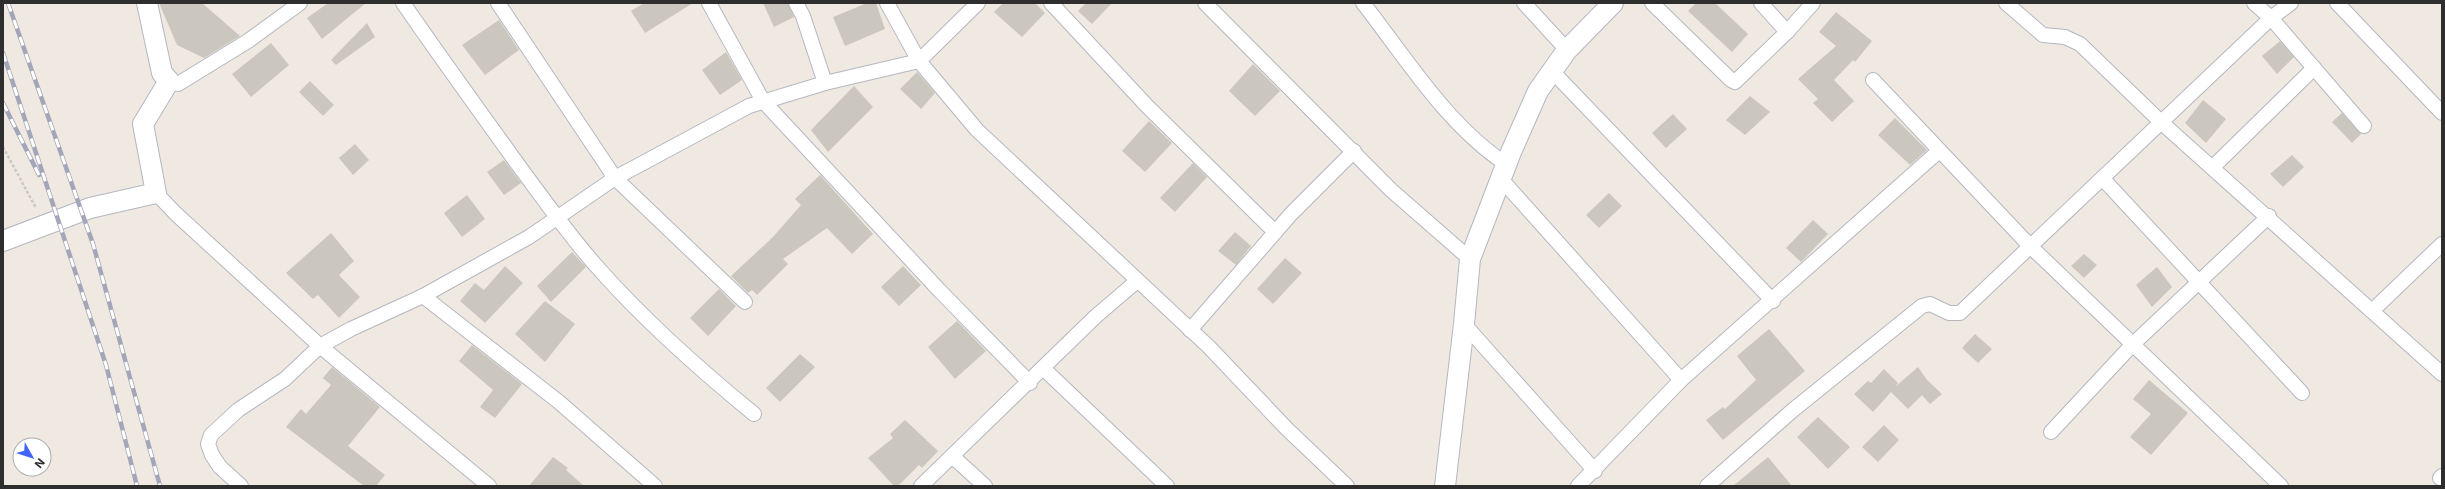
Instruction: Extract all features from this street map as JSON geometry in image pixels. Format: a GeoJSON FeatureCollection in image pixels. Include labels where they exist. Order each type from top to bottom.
{"type":"FeatureCollection","features":[{"type":"Feature","properties":{"kind":"street"},"geometry":{"type":"LineString","coordinates":[[147,3],[162,73],[169,81],[178,84],[248,42],[300,3]]}},
{"type":"Feature","properties":{"kind":"street"},"geometry":{"type":"LineString","coordinates":[[403,3],[457,82],[556,217],[598,269],[638,311],[707,375],[754,414]]}},
{"type":"Feature","properties":{"kind":"street"},"geometry":{"type":"LineString","coordinates":[[498,3],[615,178],[744,302]]}},
{"type":"Feature","properties":{"kind":"street"},"geometry":{"type":"LineString","coordinates":[[709,3],[763,102],[939,290],[1030,382]]}},
{"type":"Feature","properties":{"kind":"street"},"geometry":{"type":"LineString","coordinates":[[796,3],[803,16],[825,82]]}},
{"type":"Feature","properties":{"kind":"street"},"geometry":{"type":"LineString","coordinates":[[887,3],[919,61],[977,130],[1190,330],[1347,486]]}},
{"type":"Feature","properties":{"kind":"street"},"geometry":{"type":"LineString","coordinates":[[1051,3],[1147,106],[1275,232]]}},
{"type":"Feature","properties":{"kind":"street"},"geometry":{"type":"LineString","coordinates":[[1204,3],[1391,190],[1470,259]]}},
{"type":"Feature","properties":{"kind":"street"},"geometry":{"type":"LineString","coordinates":[[1363,3],[1440,102],[1485,150],[1682,380]]}},
{"type":"Feature","properties":{"kind":"street"},"geometry":{"type":"LineString","coordinates":[[1524,3],[1567,50]]}},
{"type":"Feature","properties":{"kind":"street"},"geometry":{"type":"LineString","coordinates":[[1444,486],[1464,324],[1470,259],[1538,91],[1567,50],[1613,3]]}},
{"type":"Feature","properties":{"kind":"street"},"geometry":{"type":"LineString","coordinates":[[1652,3],[1733,81],[1740,80],[1813,3]]}},
{"type":"Feature","properties":{"kind":"street"},"geometry":{"type":"LineString","coordinates":[[1761,3],[1787,32]]}},
{"type":"Feature","properties":{"kind":"street"},"geometry":{"type":"LineString","coordinates":[[2006,3],[2043,35],[2065,37],[2080,44],[2162,123],[2269,216],[2442,374]]}},
{"type":"Feature","properties":{"kind":"street"},"geometry":{"type":"LineString","coordinates":[[2254,3],[2271,18],[2364,126]]}},
{"type":"Feature","properties":{"kind":"street"},"geometry":{"type":"LineString","coordinates":[[1707,486],[1793,410],[1922,306],[1930,304],[1949,313],[1960,313],[2271,18],[2291,3]]}},
{"type":"Feature","properties":{"kind":"street"},"geometry":{"type":"LineString","coordinates":[[2337,3],[2442,113]]}},
{"type":"Feature","properties":{"kind":"street"},"geometry":{"type":"LineString","coordinates":[[241,486],[220,467],[212,456],[208,444],[211,434],[238,410],[285,380],[320,346],[351,329],[423,296],[529,237],[556,217],[615,178],[749,106],[825,82],[919,61],[976,4]]}},
{"type":"Feature","properties":{"kind":"street"},"geometry":{"type":"LineString","coordinates":[[2213,167],[2314,68]]}},
{"type":"Feature","properties":{"kind":"street"},"geometry":{"type":"LineString","coordinates":[[1552,71],[1773,301]]}},
{"type":"Feature","properties":{"kind":"street"},"geometry":{"type":"LineString","coordinates":[[1873,80],[2030,246],[2281,486]]}},
{"type":"Feature","properties":{"kind":"street"},"geometry":{"type":"LineString","coordinates":[[169,81],[143,124],[156,193],[175,213],[320,346],[489,486]]}},
{"type":"Feature","properties":{"kind":"street"},"geometry":{"type":"LineString","coordinates":[[1578,486],[1595,471],[1682,380],[1773,301],[1939,151]]}},
{"type":"Feature","properties":{"kind":"street"},"geometry":{"type":"LineString","coordinates":[[1190,330],[1275,232],[1354,152]]}},
{"type":"Feature","properties":{"kind":"street"},"geometry":{"type":"LineString","coordinates":[[2103,179],[2302,393]]}},
{"type":"Feature","properties":{"kind":"street"},"geometry":{"type":"LineString","coordinates":[[3,241],[90,208],[156,193]]}},
{"type":"Feature","properties":{"kind":"street"},"geometry":{"type":"LineString","coordinates":[[2051,432],[2132,345],[2269,216]]}},
{"type":"Feature","properties":{"kind":"street"},"geometry":{"type":"LineString","coordinates":[[2372,311],[2442,244]]}},
{"type":"Feature","properties":{"kind":"street"},"geometry":{"type":"LineString","coordinates":[[922,486],[1009,400],[1044,369],[1095,317],[1137,281]]}},
{"type":"Feature","properties":{"kind":"street"},"geometry":{"type":"LineString","coordinates":[[423,296],[559,402],[655,486]]}},
{"type":"Feature","properties":{"kind":"street"},"geometry":{"type":"LineString","coordinates":[[1464,324],[1595,471]]}},
{"type":"Feature","properties":{"kind":"street"},"geometry":{"type":"LineString","coordinates":[[1044,369],[1167,486]]}},
{"type":"Feature","properties":{"kind":"street"},"geometry":{"type":"LineString","coordinates":[[952,456],[985,486]]}},
{"type":"Feature","properties":{"kind":"path"},"geometry":{"type":"LineString","coordinates":[[3,147],[45,224]]}},
{"type":"Feature","properties":{"kind":"building"},"geometry":{"type":"Polygon","coordinates":[[[159,3],[202,3],[240,36],[204,58],[177,45],[159,3]]]}},
{"type":"Feature","properties":{"kind":"building"},"geometry":{"type":"Polygon","coordinates":[[[328,3],[366,3],[322,39],[307,18],[328,3]]]}},
{"type":"Feature","properties":{"kind":"building"},"geometry":{"type":"Polygon","coordinates":[[[644,3],[693,3],[645,33],[631,11],[644,3]]]}},
{"type":"Feature","properties":{"kind":"building"},"geometry":{"type":"Polygon","coordinates":[[[763,3],[788,3],[794,17],[774,27],[763,3]]]}},
{"type":"Feature","properties":{"kind":"building"},"geometry":{"type":"Polygon","coordinates":[[[867,3],[876,3],[885,29],[845,46],[833,17],[867,3]]]}},
{"type":"Feature","properties":{"kind":"building"},"geometry":{"type":"Polygon","coordinates":[[[1003,3],[1035,3],[1045,13],[1022,37],[994,12],[1003,3]]]}},
{"type":"Feature","properties":{"kind":"building"},"geometry":{"type":"Polygon","coordinates":[[[1086,3],[1112,3],[1092,24],[1078,11],[1086,3]]]}},
{"type":"Feature","properties":{"kind":"building"},"geometry":{"type":"Polygon","coordinates":[[[1696,3],[1715,3],[1748,34],[1732,52],[1688,11],[1696,3]]]}},
{"type":"Feature","properties":{"kind":"building"},"geometry":{"type":"Polygon","coordinates":[[[1836,12],[1872,41],[1855,62],[1853,60],[1834,80],[1854,101],[1832,122],[1813,103],[1818,99],[1798,79],[1836,46],[1819,32],[1836,12]]]}},
{"type":"Feature","properties":{"kind":"building"},"geometry":{"type":"Polygon","coordinates":[[[499,20],[519,50],[485,75],[462,45],[499,20]]]}},
{"type":"Feature","properties":{"kind":"building"},"geometry":{"type":"Polygon","coordinates":[[[367,23],[375,37],[336,65],[331,60],[367,23]]]}},
{"type":"Feature","properties":{"kind":"building"},"geometry":{"type":"Polygon","coordinates":[[[2280,41],[2294,57],[2277,74],[2262,56],[2280,41]]]}},
{"type":"Feature","properties":{"kind":"building"},"geometry":{"type":"Polygon","coordinates":[[[271,43],[289,65],[251,97],[232,74],[271,43]]]}},
{"type":"Feature","properties":{"kind":"building"},"geometry":{"type":"Polygon","coordinates":[[[726,52],[742,80],[720,95],[702,70],[726,52]]]}},
{"type":"Feature","properties":{"kind":"building"},"geometry":{"type":"Polygon","coordinates":[[[1253,64],[1280,91],[1255,116],[1229,91],[1253,64]]]}},
{"type":"Feature","properties":{"kind":"building"},"geometry":{"type":"Polygon","coordinates":[[[917,72],[935,93],[921,109],[900,89],[917,72]]]}},
{"type":"Feature","properties":{"kind":"building"},"geometry":{"type":"Polygon","coordinates":[[[310,81],[334,105],[323,116],[299,92],[310,81]]]}},
{"type":"Feature","properties":{"kind":"building"},"geometry":{"type":"Polygon","coordinates":[[[854,86],[873,107],[828,152],[811,130],[854,86]]]}},
{"type":"Feature","properties":{"kind":"building"},"geometry":{"type":"Polygon","coordinates":[[[1750,96],[1770,112],[1745,135],[1726,120],[1750,96]]]}},
{"type":"Feature","properties":{"kind":"building"},"geometry":{"type":"Polygon","coordinates":[[[2203,100],[2226,119],[2206,143],[2185,123],[2203,100]]]}},
{"type":"Feature","properties":{"kind":"building"},"geometry":{"type":"Polygon","coordinates":[[[2342,113],[2361,134],[2352,143],[2332,122],[2342,113]]]}},
{"type":"Feature","properties":{"kind":"building"},"geometry":{"type":"Polygon","coordinates":[[[1673,114],[1687,129],[1666,148],[1652,133],[1673,114]]]}},
{"type":"Feature","properties":{"kind":"building"},"geometry":{"type":"Polygon","coordinates":[[[1895,118],[1927,150],[1910,165],[1878,135],[1895,118]]]}},
{"type":"Feature","properties":{"kind":"building"},"geometry":{"type":"Polygon","coordinates":[[[1149,121],[1172,143],[1145,172],[1122,151],[1149,121]]]}},
{"type":"Feature","properties":{"kind":"building"},"geometry":{"type":"Polygon","coordinates":[[[355,144],[369,160],[353,175],[339,158],[355,144]]]}},
{"type":"Feature","properties":{"kind":"building"},"geometry":{"type":"Polygon","coordinates":[[[2292,155],[2304,167],[2283,187],[2270,174],[2292,155]]]}},
{"type":"Feature","properties":{"kind":"building"},"geometry":{"type":"Polygon","coordinates":[[[504,160],[521,183],[504,195],[487,172],[504,160]]]}},
{"type":"Feature","properties":{"kind":"building"},"geometry":{"type":"Polygon","coordinates":[[[1193,163],[1207,177],[1175,212],[1160,198],[1193,163]]]}},
{"type":"Feature","properties":{"kind":"building"},"geometry":{"type":"Polygon","coordinates":[[[820,175],[873,234],[852,254],[827,228],[783,259],[788,264],[757,295],[752,290],[748,293],[731,276],[773,237],[801,205],[795,199],[820,175]]]}},
{"type":"Feature","properties":{"kind":"building"},"geometry":{"type":"Polygon","coordinates":[[[1609,193],[1622,206],[1599,228],[1586,215],[1609,193]]]}},
{"type":"Feature","properties":{"kind":"building"},"geometry":{"type":"Polygon","coordinates":[[[467,195],[485,219],[462,237],[444,213],[467,195]]]}},
{"type":"Feature","properties":{"kind":"building"},"geometry":{"type":"Polygon","coordinates":[[[1813,220],[1828,234],[1801,262],[1786,248],[1813,220]]]}},
{"type":"Feature","properties":{"kind":"building"},"geometry":{"type":"Polygon","coordinates":[[[1235,232],[1251,246],[1236,265],[1218,251],[1235,232]]]}},
{"type":"Feature","properties":{"kind":"building"},"geometry":{"type":"Polygon","coordinates":[[[331,233],[354,261],[339,275],[360,297],[339,318],[318,295],[313,299],[286,273],[331,233]]]}},
{"type":"Feature","properties":{"kind":"building"},"geometry":{"type":"Polygon","coordinates":[[[572,252],[586,267],[551,302],[537,286],[572,252]]]}},
{"type":"Feature","properties":{"kind":"building"},"geometry":{"type":"Polygon","coordinates":[[[2084,254],[2097,265],[2084,278],[2071,266],[2084,254]]]}},
{"type":"Feature","properties":{"kind":"building"},"geometry":{"type":"Polygon","coordinates":[[[1285,258],[1302,273],[1273,304],[1257,289],[1285,258]]]}},
{"type":"Feature","properties":{"kind":"building"},"geometry":{"type":"Polygon","coordinates":[[[505,266],[523,283],[485,323],[460,301],[475,283],[484,290],[505,266]]]}},
{"type":"Feature","properties":{"kind":"building"},"geometry":{"type":"Polygon","coordinates":[[[903,266],[921,285],[899,306],[881,287],[903,266]]]}},
{"type":"Feature","properties":{"kind":"building"},"geometry":{"type":"Polygon","coordinates":[[[2157,267],[2172,287],[2152,307],[2136,285],[2157,267]]]}},
{"type":"Feature","properties":{"kind":"building"},"geometry":{"type":"Polygon","coordinates":[[[719,289],[736,306],[708,336],[690,318],[719,289]]]}},
{"type":"Feature","properties":{"kind":"building"},"geometry":{"type":"Polygon","coordinates":[[[545,301],[575,324],[545,362],[515,334],[545,301]]]}},
{"type":"Feature","properties":{"kind":"building"},"geometry":{"type":"Polygon","coordinates":[[[957,321],[986,351],[955,379],[928,347],[957,321]]]}},
{"type":"Feature","properties":{"kind":"building"},"geometry":{"type":"Polygon","coordinates":[[[1769,329],[1805,371],[1723,440],[1706,420],[1723,407],[1725,409],[1756,380],[1737,356],[1769,329]]]}},
{"type":"Feature","properties":{"kind":"building"},"geometry":{"type":"Polygon","coordinates":[[[1975,334],[1992,349],[1978,363],[1962,348],[1975,334]]]}},
{"type":"Feature","properties":{"kind":"building"},"geometry":{"type":"Polygon","coordinates":[[[472,345],[522,384],[495,418],[480,407],[493,390],[459,361],[472,345]]]}},
{"type":"Feature","properties":{"kind":"building"},"geometry":{"type":"Polygon","coordinates":[[[800,354],[815,367],[780,402],[766,388],[800,354]]]}},
{"type":"Feature","properties":{"kind":"building"},"geometry":{"type":"Polygon","coordinates":[[[332,367],[380,407],[348,446],[385,475],[376,486],[364,486],[286,427],[301,409],[306,414],[331,385],[323,378],[332,367]]]}},
{"type":"Feature","properties":{"kind":"building"},"geometry":{"type":"Polygon","coordinates":[[[1918,367],[1927,380],[1942,394],[1930,404],[1922,395],[1908,409],[1891,392],[1873,412],[1854,394],[1868,381],[1871,383],[1884,369],[1898,383],[1895,387],[1918,367]]]}},
{"type":"Feature","properties":{"kind":"building"},"geometry":{"type":"Polygon","coordinates":[[[2149,380],[2188,413],[2151,455],[2130,437],[2151,414],[2133,399],[2149,380]]]}},
{"type":"Feature","properties":{"kind":"building"},"geometry":{"type":"Polygon","coordinates":[[[1818,417],[1850,447],[1828,469],[1797,437],[1818,417]]]}},
{"type":"Feature","properties":{"kind":"building"},"geometry":{"type":"Polygon","coordinates":[[[905,420],[938,451],[922,468],[919,465],[898,486],[894,486],[868,458],[893,438],[890,434],[905,420]]]}},
{"type":"Feature","properties":{"kind":"building"},"geometry":{"type":"Polygon","coordinates":[[[1884,425],[1899,440],[1878,462],[1862,447],[1884,425]]]}},
{"type":"Feature","properties":{"kind":"building"},"geometry":{"type":"Polygon","coordinates":[[[553,457],[568,468],[566,470],[584,486],[529,486],[553,457]]]}},
{"type":"Feature","properties":{"kind":"building"},"geometry":{"type":"Polygon","coordinates":[[[1768,457],[1792,486],[1733,486],[1768,457]]]}},
{"type":"Feature","properties":{"kind":"railway"},"geometry":{"type":"LineString","coordinates":[[8,3],[93,244],[160,486]]}},
{"type":"Feature","properties":{"kind":"railway"},"geometry":{"type":"LineString","coordinates":[[3,53],[106,365],[137,486]]}},
{"type":"Feature","properties":{"kind":"railway"},"geometry":{"type":"LineString","coordinates":[[3,103],[39,175]]}}]}
